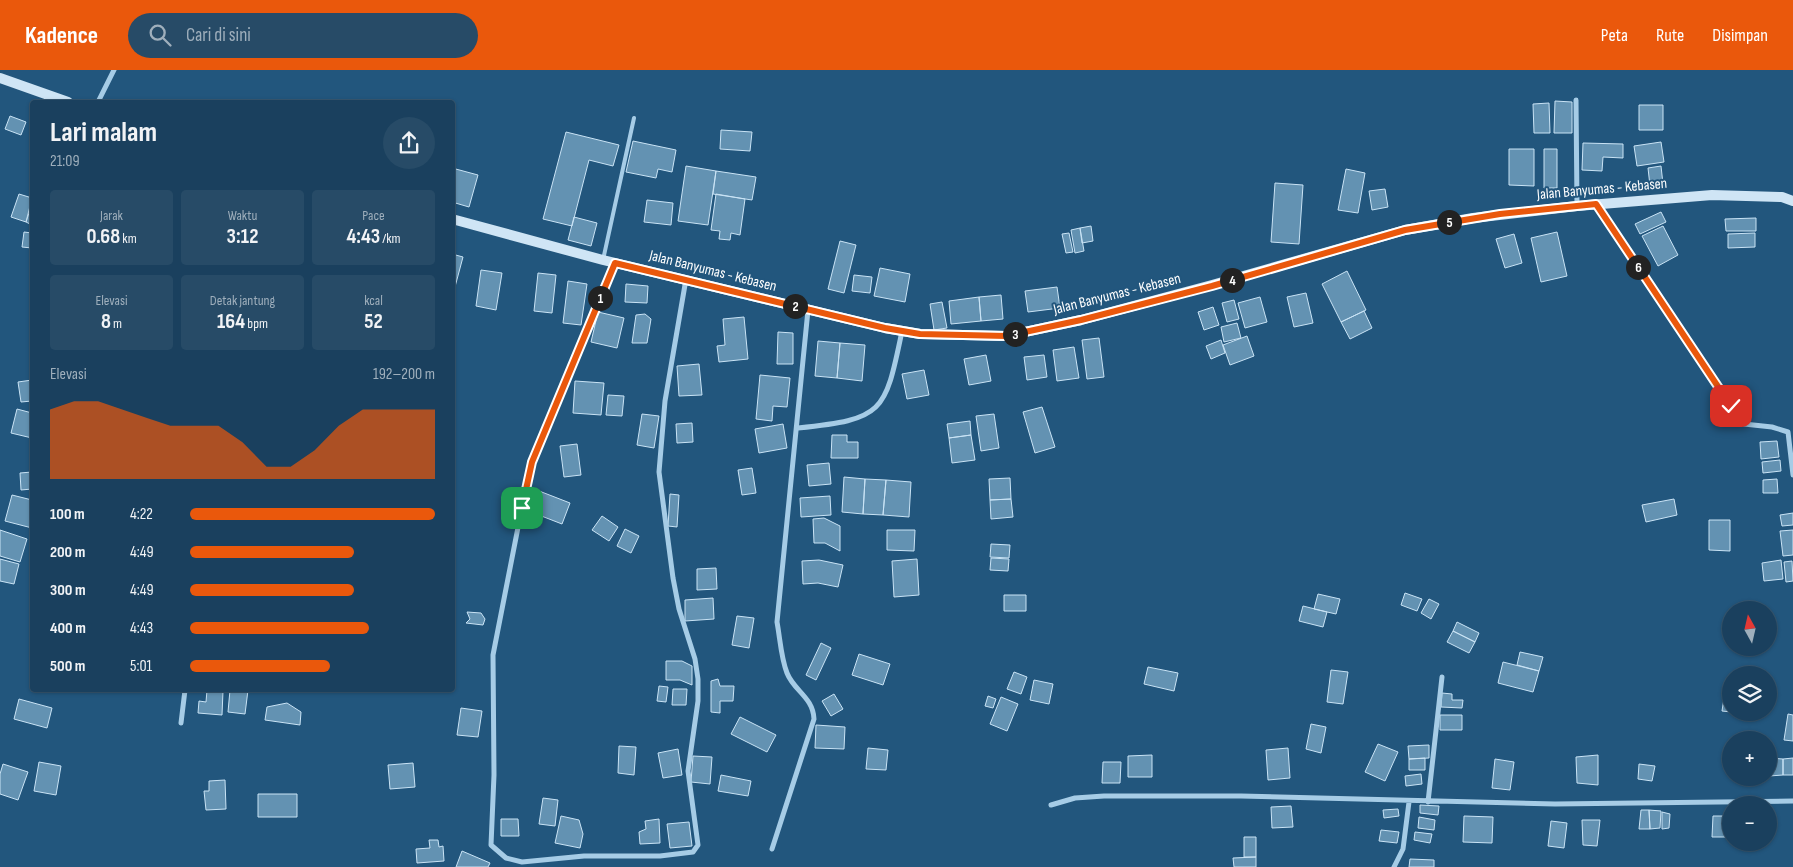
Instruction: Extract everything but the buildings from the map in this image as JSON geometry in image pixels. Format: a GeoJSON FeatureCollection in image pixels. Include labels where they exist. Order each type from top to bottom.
{"type":"FeatureCollection","features":[{"type":"Feature","properties":{"kind":"main road"},"geometry":{"type":"LineString","coordinates":[[0,78],[62,100]]}},
{"type":"Feature","properties":{"kind":"main road","name":"Jalan Banyumas - Kebasen"},"geometry":{"type":"LineString","coordinates":[[455,220],[603,260],[902,332],[1006,336],[1109,313],[1405,230],[1500,214],[1712,195],[1782,197],[1793,201]]}},
{"type":"Feature","properties":{"kind":"street"},"geometry":{"type":"LineString","coordinates":[[99,100],[114,70]]}},
{"type":"Feature","properties":{"kind":"street"},"geometry":{"type":"LineString","coordinates":[[1576,100],[1577,206]]}},
{"type":"Feature","properties":{"kind":"street"},"geometry":{"type":"LineString","coordinates":[[1596,204],[1744,424],[1772,427],[1788,432],[1793,475]]}},
{"type":"Feature","properties":{"kind":"street"},"geometry":{"type":"LineString","coordinates":[[615,263],[532,462],[493,655],[494,774],[491,846],[506,858],[522,862],[584,856],[660,856],[693,852],[698,845],[688,771],[698,701],[698,680],[695,659],[679,609],[673,578],[659,472],[665,401],[686,279]]}},
{"type":"Feature","properties":{"kind":"street"},"geometry":{"type":"LineString","coordinates":[[772,848],[814,719],[809,702],[787,673],[778,622],[782,561],[788,525],[808,309]]}},
{"type":"Feature","properties":{"kind":"street"},"geometry":{"type":"LineString","coordinates":[[798,428],[844,423],[860,418],[876,408],[890,385],[902,332]]}},
{"type":"Feature","properties":{"kind":"street"},"geometry":{"type":"LineString","coordinates":[[1428,802],[1442,677]]}},
{"type":"Feature","properties":{"kind":"street"},"geometry":{"type":"LineString","coordinates":[[181,723],[185,692]]}},
{"type":"Feature","properties":{"kind":"street"},"geometry":{"type":"LineString","coordinates":[[1051,805],[1076,798],[1104,796],[1250,796],[1409,802],[1554,804],[1793,801]]}},
{"type":"Feature","properties":{"kind":"street"},"geometry":{"type":"LineString","coordinates":[[1394,867],[1403,849],[1409,802]]}},
{"type":"Feature","properties":{"kind":"lane"},"geometry":{"type":"LineString","coordinates":[[603,260],[634,118]]}},
{"type":"Feature","properties":{"kind":"route"},"geometry":{"type":"LineString","coordinates":[[522,508],[532,462],[615,263],[885,328],[920,334],[1006,336],[1081,320],[1212,286],[1405,230],[1500,214],[1596,204],[1731,406]]}}]}
